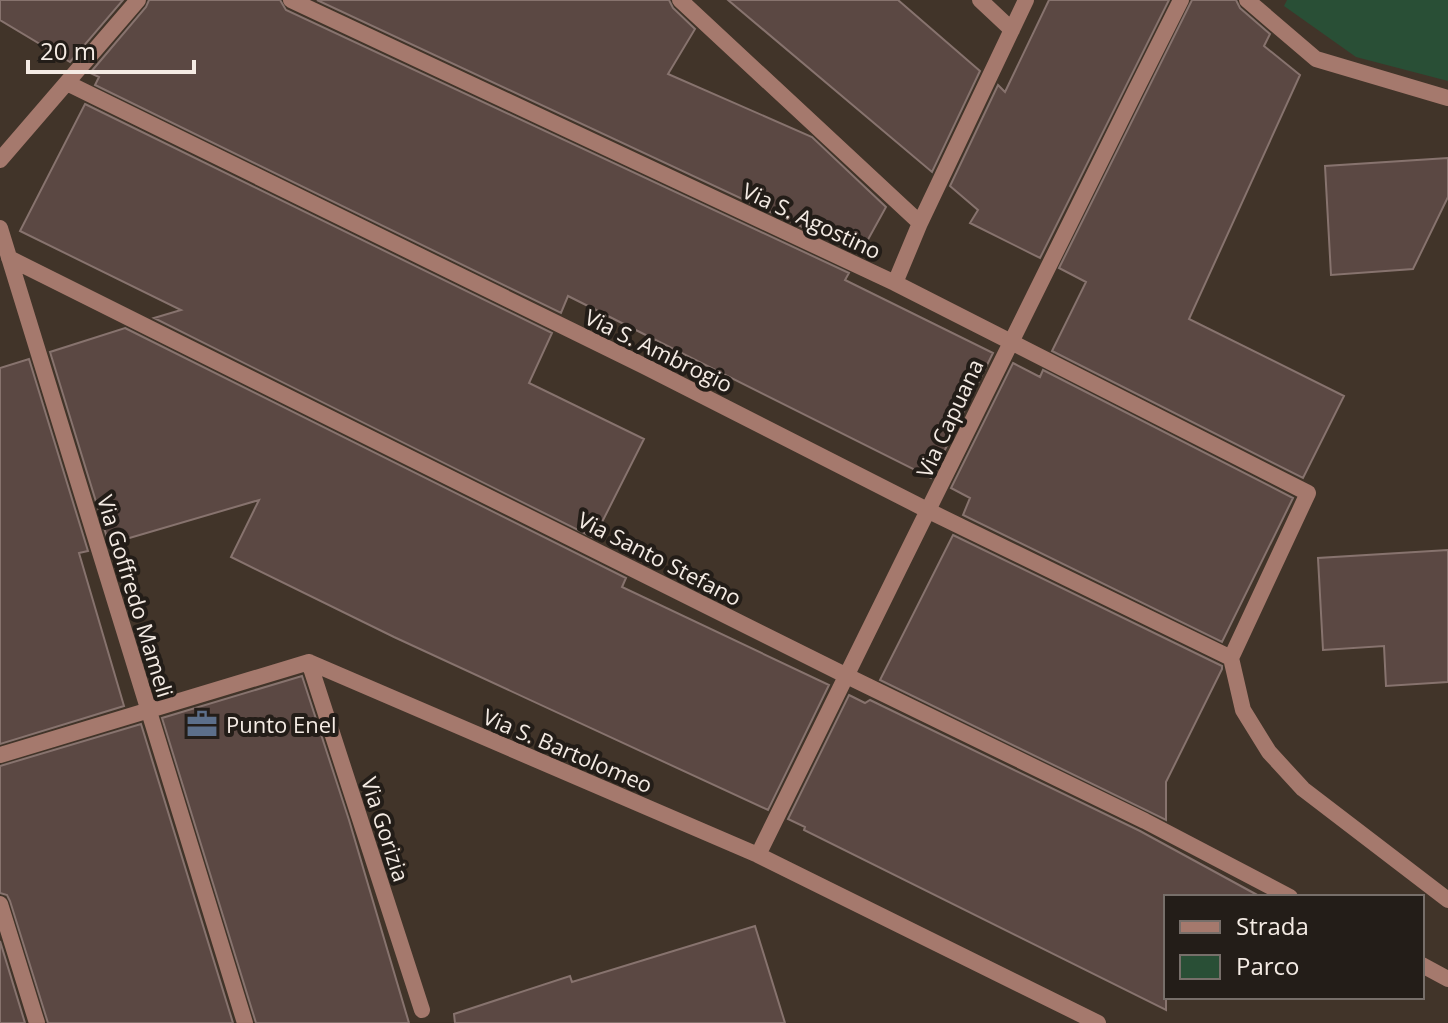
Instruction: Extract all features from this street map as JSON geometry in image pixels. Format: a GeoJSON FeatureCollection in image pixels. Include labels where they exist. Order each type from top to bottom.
{"type":"FeatureCollection","features":[{"type":"Feature","properties":{"kind":"street"},"geometry":{"type":"LineString","coordinates":[[0,160],[138,0]]}},
{"type":"Feature","properties":{"kind":"street","name":"Via S. Agostino"},"geometry":{"type":"LineString","coordinates":[[291,0],[895,283],[1308,493],[1231,658]]}},
{"type":"Feature","properties":{"kind":"street"},"geometry":{"type":"LineString","coordinates":[[680,0],[920,223]]}},
{"type":"Feature","properties":{"kind":"street"},"geometry":{"type":"LineString","coordinates":[[980,0],[1012,30]]}},
{"type":"Feature","properties":{"kind":"street"},"geometry":{"type":"LineString","coordinates":[[895,283],[920,223],[1026,0]]}},
{"type":"Feature","properties":{"kind":"street","name":"Via Capuana"},"geometry":{"type":"LineString","coordinates":[[758,855],[929,511],[1009,342],[1181,0]]}},
{"type":"Feature","properties":{"kind":"street"},"geometry":{"type":"LineString","coordinates":[[1247,0],[1316,59],[1448,98]]}},
{"type":"Feature","properties":{"kind":"street","name":"Via S. Ambrogio"},"geometry":{"type":"LineString","coordinates":[[67,83],[1231,658]]}},
{"type":"Feature","properties":{"kind":"street","name":"Via Goffredo Mameli"},"geometry":{"type":"LineString","coordinates":[[0,228],[245,1023]]}},
{"type":"Feature","properties":{"kind":"street","name":"Via Santo Stefano"},"geometry":{"type":"LineString","coordinates":[[9,258],[847,676],[1145,821],[1286,895]]}},
{"type":"Feature","properties":{"kind":"street"},"geometry":{"type":"LineString","coordinates":[[1231,658],[1243,710],[1269,752],[1303,789],[1448,900]]}},
{"type":"Feature","properties":{"kind":"street"},"geometry":{"type":"LineString","coordinates":[[0,755],[309,662]]}},
{"type":"Feature","properties":{"kind":"street","name":"Via S. Bartolomeo"},"geometry":{"type":"LineString","coordinates":[[309,662],[758,855],[1098,1023]]}},
{"type":"Feature","properties":{"kind":"street","name":"Via Gorizia"},"geometry":{"type":"LineString","coordinates":[[309,662],[422,1010]]}},
{"type":"Feature","properties":{"kind":"street"},"geometry":{"type":"LineString","coordinates":[[0,904],[37,1023]]}},
{"type":"Feature","properties":{"kind":"street"},"geometry":{"type":"LineString","coordinates":[[1424,966],[1448,979]]}},
{"type":"Feature","properties":{"kind":"green space"},"geometry":{"type":"Polygon","coordinates":[[[1287,0],[1448,0],[1448,81],[1356,57],[1284,6],[1287,0]]]}},
{"type":"Feature","properties":{"kind":"building"},"geometry":{"type":"Polygon","coordinates":[[[0,0],[123,0],[70,62],[0,20],[0,0]]]}},
{"type":"Feature","properties":{"kind":"building"},"geometry":{"type":"Polygon","coordinates":[[[149,0],[280,0],[286,10],[849,273],[845,280],[993,353],[931,478],[568,296],[561,313],[95,85],[99,77],[90,73],[149,0]]]}},
{"type":"Feature","properties":{"kind":"building"},"geometry":{"type":"Polygon","coordinates":[[[317,0],[669,0],[695,29],[668,74],[812,137],[886,207],[860,254],[317,0]]]}},
{"type":"Feature","properties":{"kind":"building"},"geometry":{"type":"Polygon","coordinates":[[[728,0],[898,0],[980,71],[932,172],[728,0]]]}},
{"type":"Feature","properties":{"kind":"building"},"geometry":{"type":"Polygon","coordinates":[[[1049,0],[1169,0],[1040,258],[970,223],[978,210],[950,186],[998,85],[1005,92],[1049,0]]]}},
{"type":"Feature","properties":{"kind":"building"},"geometry":{"type":"Polygon","coordinates":[[[1192,0],[1236,0],[1240,8],[1270,34],[1264,46],[1300,75],[1189,319],[1344,396],[1303,478],[1052,351],[1086,282],[1059,268],[1192,0]]]}},
{"type":"Feature","properties":{"kind":"building"},"geometry":{"type":"Polygon","coordinates":[[[85,104],[552,333],[529,383],[644,439],[594,538],[154,318],[181,310],[20,231],[85,104]]]}},
{"type":"Feature","properties":{"kind":"building"},"geometry":{"type":"Polygon","coordinates":[[[1448,158],[1448,197],[1413,269],[1331,275],[1325,166],[1448,158]]]}},
{"type":"Feature","properties":{"kind":"building"},"geometry":{"type":"Polygon","coordinates":[[[125,328],[626,578],[622,587],[829,685],[768,810],[394,637],[231,557],[259,500],[109,544],[50,352],[125,328]]]}},
{"type":"Feature","properties":{"kind":"building"},"geometry":{"type":"Polygon","coordinates":[[[29,359],[88,551],[79,553],[124,706],[0,744],[0,368],[29,359]]]}},
{"type":"Feature","properties":{"kind":"building"},"geometry":{"type":"Polygon","coordinates":[[[1013,363],[1040,377],[1043,370],[1293,498],[1222,642],[963,515],[970,498],[951,488],[1013,363]]]}},
{"type":"Feature","properties":{"kind":"building"},"geometry":{"type":"Polygon","coordinates":[[[953,535],[1222,666],[1166,782],[1166,820],[880,680],[953,535]]]}},
{"type":"Feature","properties":{"kind":"building"},"geometry":{"type":"Polygon","coordinates":[[[1448,550],[1448,682],[1386,686],[1384,646],[1323,650],[1318,558],[1448,550]]]}},
{"type":"Feature","properties":{"kind":"building"},"geometry":{"type":"Polygon","coordinates":[[[302,676],[349,820],[409,1023],[256,1023],[162,718],[302,676]]]}},
{"type":"Feature","properties":{"kind":"building"},"geometry":{"type":"Polygon","coordinates":[[[849,695],[865,703],[870,700],[1140,831],[1257,895],[1164,895],[1166,1010],[804,830],[805,827],[788,819],[849,695]]]}},
{"type":"Feature","properties":{"kind":"building"},"geometry":{"type":"Polygon","coordinates":[[[141,724],[233,1023],[48,1023],[10,901],[7,895],[0,893],[0,766],[141,724]]]}},
{"type":"Feature","properties":{"kind":"building"},"geometry":{"type":"Polygon","coordinates":[[[755,926],[785,1023],[455,1023],[454,1014],[570,976],[572,982],[755,926]]]}},
{"type":"Feature","properties":{"kind":"building"},"geometry":{"type":"Polygon","coordinates":[[[0,941],[25,1023],[0,1023],[0,941]]]}},
{"type":"Feature","properties":{"kind":"place","name":"Punto Enel"},"geometry":{"type":"Point","coordinates":[202,724]}}]}
